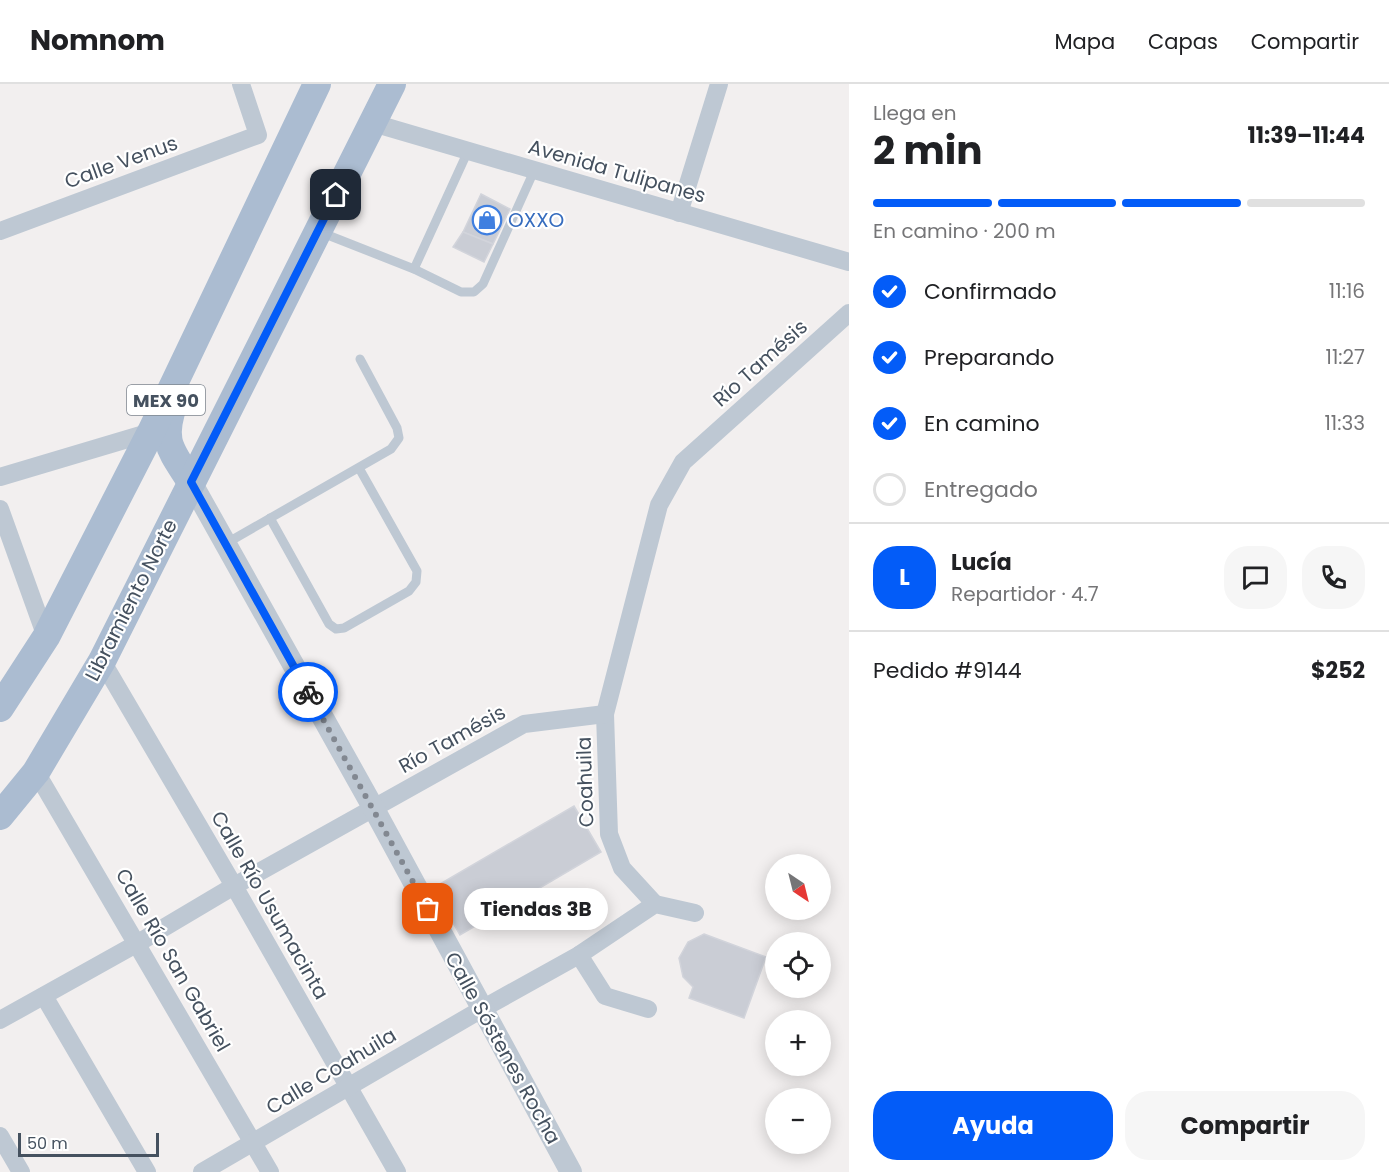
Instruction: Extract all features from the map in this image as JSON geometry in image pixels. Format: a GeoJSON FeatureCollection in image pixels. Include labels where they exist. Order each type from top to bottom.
{"type":"FeatureCollection","features":[{"type":"Feature","properties":{"kind":"main road","name":"MEX 90"},"geometry":{"type":"LineString","coordinates":[[0,708],[46,637],[151,432],[317,84]]}},
{"type":"Feature","properties":{"kind":"main road","name":"Libramiento Norte"},"geometry":{"type":"LineString","coordinates":[[0,816],[36,772],[102,661],[392,84]]}},
{"type":"Feature","properties":{"kind":"main road"},"geometry":{"type":"LineString","coordinates":[[191,482],[169,446],[167,425],[174,404],[217,316],[212,301]]}},
{"type":"Feature","properties":{"kind":"street","name":"Calle Venus"},"geometry":{"type":"LineString","coordinates":[[0,231],[258,135],[242,84]]}},
{"type":"Feature","properties":{"kind":"street"},"geometry":{"type":"LineString","coordinates":[[679,213],[719,84]]}},
{"type":"Feature","properties":{"kind":"street","name":"Avenida Tulipanes"},"geometry":{"type":"LineString","coordinates":[[373,123],[849,262]]}},
{"type":"Feature","properties":{"kind":"street","name":"Río Tamésis"},"geometry":{"type":"LineString","coordinates":[[0,1020],[524,724],[605,714],[659,505],[683,462],[849,313]]}},
{"type":"Feature","properties":{"kind":"street"},"geometry":{"type":"LineString","coordinates":[[0,477],[151,432]]}},
{"type":"Feature","properties":{"kind":"street","name":"Calle Sóstenes Rocha"},"geometry":{"type":"LineString","coordinates":[[191,482],[374,809],[571,1172]]}},
{"type":"Feature","properties":{"kind":"street"},"geometry":{"type":"LineString","coordinates":[[0,509],[46,637]]}},
{"type":"Feature","properties":{"kind":"street","name":"Calle Río Usumacinta"},"geometry":{"type":"LineString","coordinates":[[102,661],[234,886],[397,1172]]}},
{"type":"Feature","properties":{"kind":"street","name":"Coahuila"},"geometry":{"type":"LineString","coordinates":[[605,714],[609,834],[622,868],[655,904]]}},
{"type":"Feature","properties":{"kind":"street","name":"Calle Río San Gabriel"},"geometry":{"type":"LineString","coordinates":[[36,772],[270,1172]]}},
{"type":"Feature","properties":{"kind":"street"},"geometry":{"type":"LineString","coordinates":[[655,904],[695,913]]}},
{"type":"Feature","properties":{"kind":"street","name":"Calle Coahuila"},"geometry":{"type":"LineString","coordinates":[[202,1172],[579,955],[655,904]]}},
{"type":"Feature","properties":{"kind":"street"},"geometry":{"type":"LineString","coordinates":[[579,955],[605,996],[648,1009]]}},
{"type":"Feature","properties":{"kind":"street"},"geometry":{"type":"LineString","coordinates":[[44,996],[147,1172]]}},
{"type":"Feature","properties":{"kind":"street"},"geometry":{"type":"LineString","coordinates":[[0,1136],[21,1172]]}},
{"type":"Feature","properties":{"kind":"lane"},"geometry":{"type":"LineString","coordinates":[[414,268],[468,151]]}},
{"type":"Feature","properties":{"kind":"lane"},"geometry":{"type":"LineString","coordinates":[[318,231],[414,268],[461,292],[474,292],[483,285],[534,171]]}},
{"type":"Feature","properties":{"kind":"lane"},"geometry":{"type":"LineString","coordinates":[[225,544],[392,449],[399,438],[397,428],[360,359]]}},
{"type":"Feature","properties":{"kind":"lane"},"geometry":{"type":"LineString","coordinates":[[270,518],[329,624],[336,629],[344,628],[409,591],[416,582],[417,571],[359,468]]}},
{"type":"Feature","properties":{"kind":"building"},"geometry":{"type":"Polygon","coordinates":[[[481,194],[510,209],[493,244],[463,232],[481,194]]]}},
{"type":"Feature","properties":{"kind":"building"},"geometry":{"type":"Polygon","coordinates":[[[463,232],[493,244],[484,262],[453,247],[463,232]]]}},
{"type":"Feature","properties":{"kind":"building"},"geometry":{"type":"Polygon","coordinates":[[[574,806],[601,852],[460,935],[433,888],[574,806]]]}},
{"type":"Feature","properties":{"kind":"building"},"geometry":{"type":"Polygon","coordinates":[[[704,934],[765,957],[744,1018],[689,998],[693,987],[683,977],[679,958],[688,942],[704,934]]]}},
{"type":"Feature","properties":{"kind":"way so far"},"geometry":{"type":"LineString","coordinates":[[308,692],[428,909]]}},
{"type":"Feature","properties":{"kind":"place","name":"OXXO"},"geometry":{"type":"Point","coordinates":[487,220]}},
{"type":"Feature","properties":{"kind":"place","name":"Tiendas 3B"},"geometry":{"type":"Point","coordinates":[428,909]}},
{"type":"Feature","properties":{"kind":"route"},"geometry":{"type":"LineString","coordinates":[[308,692],[191,482],[336,195]]}}]}
